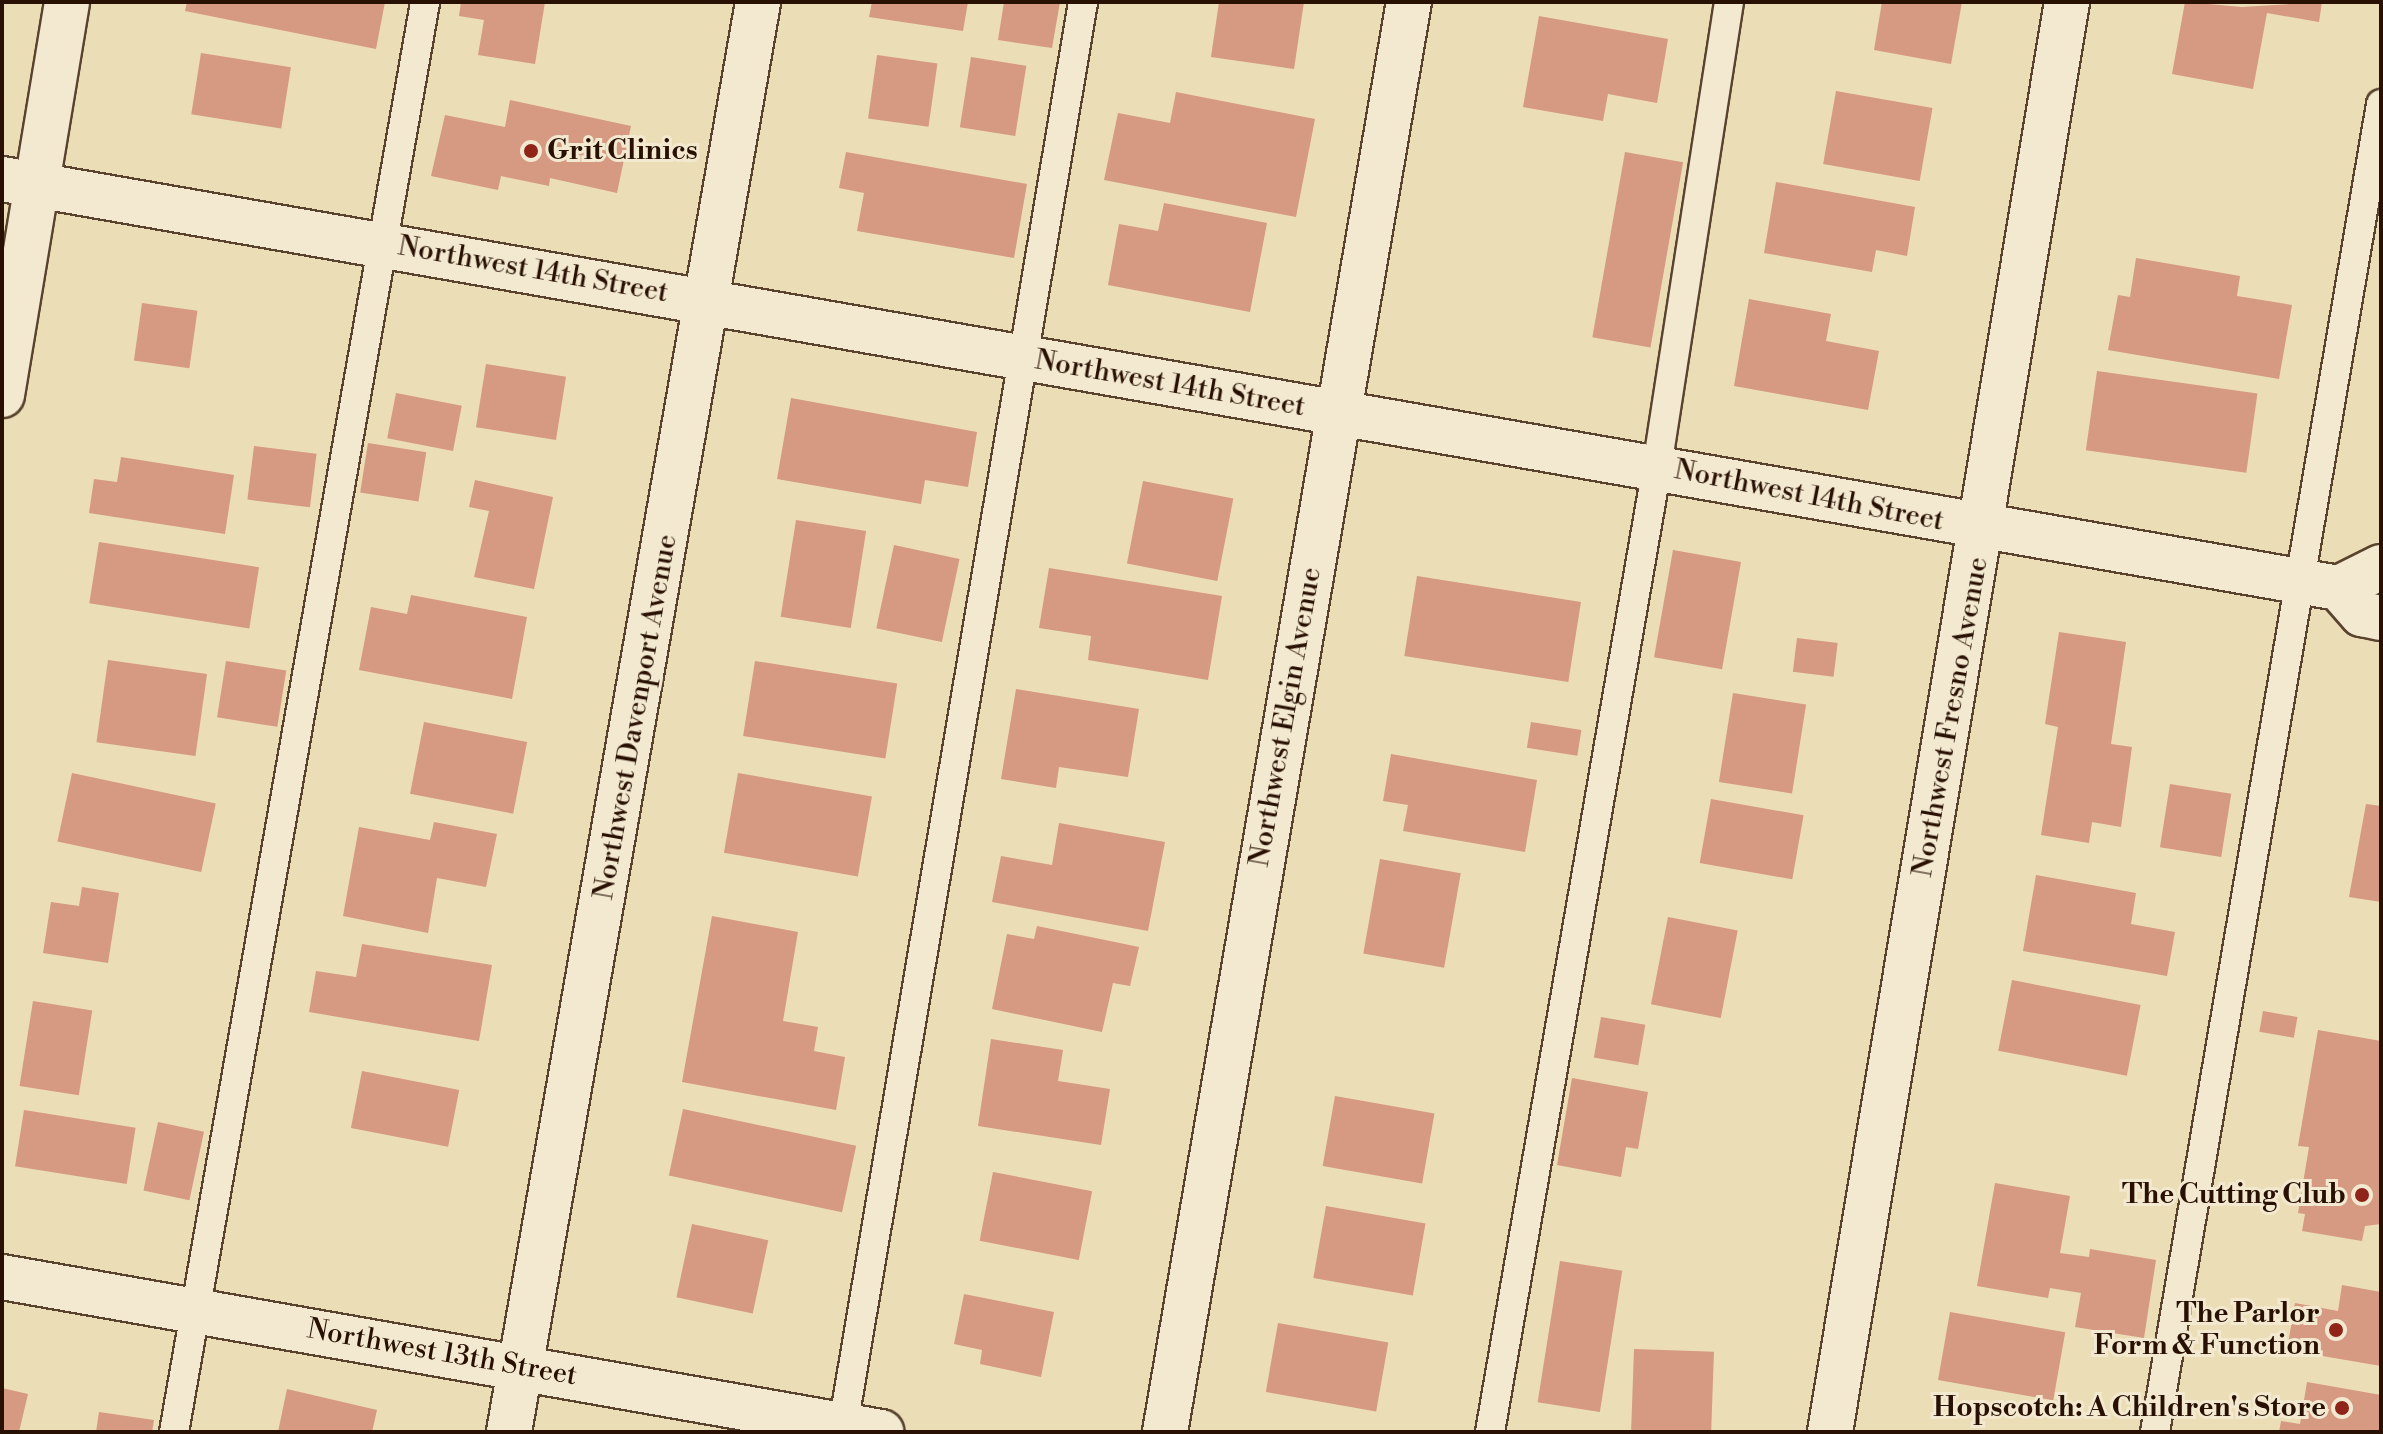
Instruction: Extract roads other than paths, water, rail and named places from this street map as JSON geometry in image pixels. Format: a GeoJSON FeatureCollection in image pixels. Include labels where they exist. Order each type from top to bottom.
{"type":"FeatureCollection","features":[{"type":"Feature","properties":{"kind":"street"},"geometry":{"type":"LineString","coordinates":[[2,395],[20,182],[67,2]]}},
{"type":"Feature","properties":{"kind":"street","name":"Northwest Davenport Avenue"},"geometry":{"type":"LineString","coordinates":[[509,1432],[710,301],[758,2]]}},
{"type":"Feature","properties":{"kind":"street","name":"Northwest Elgin Avenue"},"geometry":{"type":"LineString","coordinates":[[1165,1432],[1409,2]]}},
{"type":"Feature","properties":{"kind":"street","name":"Northwest Fresno Avenue"},"geometry":{"type":"LineString","coordinates":[[1830,1432],[1983,529],[2067,2]]}},
{"type":"Feature","properties":{"kind":"street","name":"Northwest 14th Street"},"geometry":{"type":"LineString","coordinates":[[20,182],[1657,467],[1983,529],[2321,585]]}},
{"type":"Feature","properties":{"kind":"street"},"geometry":{"type":"LineString","coordinates":[[2321,585],[2381,567]]}},
{"type":"Feature","properties":{"kind":"street"},"geometry":{"type":"LineString","coordinates":[[2321,585],[2362,614],[2381,618]]}},
{"type":"Feature","properties":{"kind":"street","name":"Northwest 13th Street"},"geometry":{"type":"LineString","coordinates":[[2,1277],[521,1366],[856,1430]]}},
{"type":"Feature","properties":{"kind":"lane"},"geometry":{"type":"LineString","coordinates":[[174,1432],[425,2]]}},
{"type":"Feature","properties":{"kind":"lane"},"geometry":{"type":"LineString","coordinates":[[856,1430],[1023,358],[1083,2]]}},
{"type":"Feature","properties":{"kind":"lane"},"geometry":{"type":"LineString","coordinates":[[1490,1432],[1657,467],[1729,2]]}},
{"type":"Feature","properties":{"kind":"lane"},"geometry":{"type":"LineString","coordinates":[[2155,1432],[2321,585],[2381,104]]}},
{"type":"Feature","properties":{"kind":"place","name":"Grit Clinics"},"geometry":{"type":"Point","coordinates":[531,151]}},
{"type":"Feature","properties":{"kind":"place","name":"The Cutting Club"},"geometry":{"type":"Point","coordinates":[2362,1195]}},
{"type":"Feature","properties":{"kind":"place","name":"The Parlor Form & Function"},"geometry":{"type":"Point","coordinates":[2336,1330]}},
{"type":"Feature","properties":{"kind":"place","name":"Hopscotch: A Children's Store"},"geometry":{"type":"Point","coordinates":[2342,1408]}}]}
